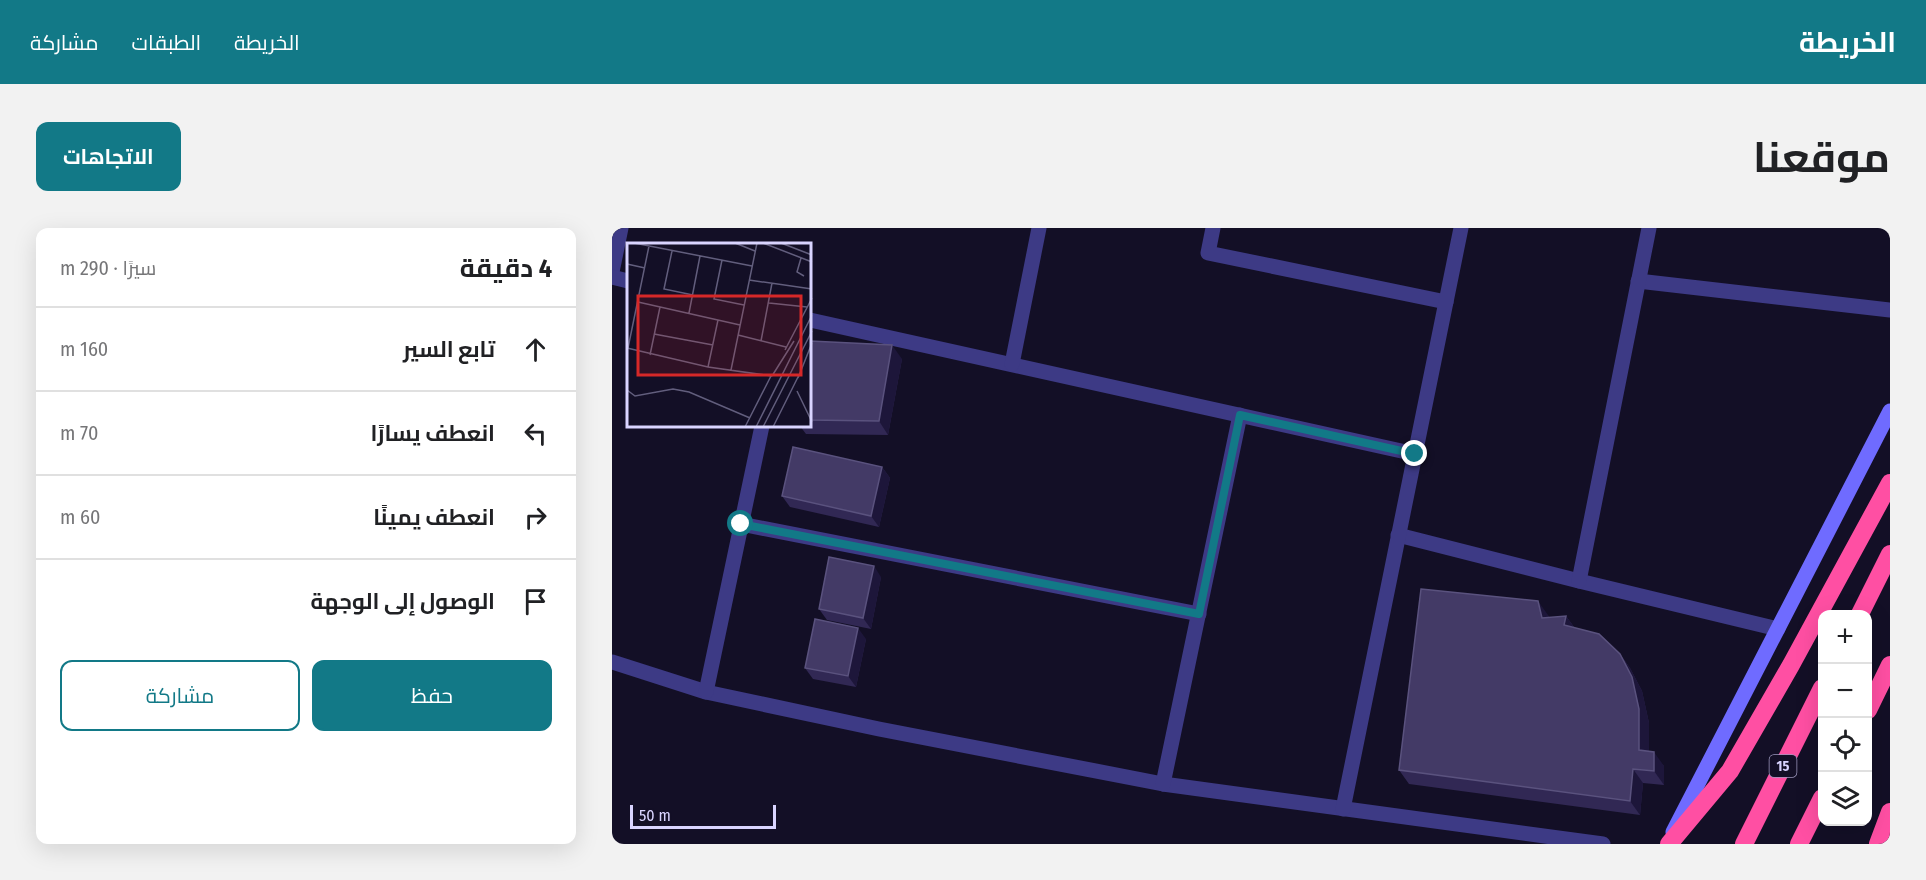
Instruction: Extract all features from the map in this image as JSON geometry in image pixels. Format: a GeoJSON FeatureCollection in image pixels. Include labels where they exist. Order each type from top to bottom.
{"type":"FeatureCollection","features":[{"type":"Feature","properties":{"kind":"highway"},"geometry":{"type":"LineString","coordinates":[[1668,844],[1730,771],[1791,665],[1890,483]]}},
{"type":"Feature","properties":{"kind":"highway"},"geometry":{"type":"LineString","coordinates":[[1862,610],[1890,554]]}},
{"type":"Feature","properties":{"kind":"highway"},"geometry":{"type":"LineString","coordinates":[[1872,702],[1890,665]]}},
{"type":"Feature","properties":{"kind":"highway","name":"15"},"geometry":{"type":"LineString","coordinates":[[1744,844],[1818,696]]}},
{"type":"Feature","properties":{"kind":"highway"},"geometry":{"type":"LineString","coordinates":[[1799,844],[1818,806]]}},
{"type":"Feature","properties":{"kind":"highway"},"geometry":{"type":"LineString","coordinates":[[1879,844],[1890,812]]}},
{"type":"Feature","properties":{"kind":"main road"},"geometry":{"type":"LineString","coordinates":[[1668,844],[1890,411]]}},
{"type":"Feature","properties":{"kind":"main road"},"geometry":{"type":"LineString","coordinates":[[1879,844],[1890,826]]}},
{"type":"Feature","properties":{"kind":"street"},"geometry":{"type":"LineString","coordinates":[[612,272],[621,228]]}},
{"type":"Feature","properties":{"kind":"street"},"geometry":{"type":"LineString","coordinates":[[1012,364],[1040,228]]}},
{"type":"Feature","properties":{"kind":"street"},"geometry":{"type":"LineString","coordinates":[[1213,228],[1208,253],[1446,302]]}},
{"type":"Feature","properties":{"kind":"street"},"geometry":{"type":"LineString","coordinates":[[1343,808],[1461,228]]}},
{"type":"Feature","properties":{"kind":"street"},"geometry":{"type":"LineString","coordinates":[[1579,582],[1648,228]]}},
{"type":"Feature","properties":{"kind":"street"},"geometry":{"type":"LineString","coordinates":[[612,277],[627,281]]}},
{"type":"Feature","properties":{"kind":"street"},"geometry":{"type":"LineString","coordinates":[[1638,281],[1890,310]]}},
{"type":"Feature","properties":{"kind":"street"},"geometry":{"type":"LineString","coordinates":[[812,320],[1415,454]]}},
{"type":"Feature","properties":{"kind":"street"},"geometry":{"type":"LineString","coordinates":[[1163,784],[1240,415]]}},
{"type":"Feature","properties":{"kind":"street"},"geometry":{"type":"LineString","coordinates":[[706,692],[762,428]]}},
{"type":"Feature","properties":{"kind":"street"},"geometry":{"type":"LineString","coordinates":[[741,524],[1199,614]]}},
{"type":"Feature","properties":{"kind":"street"},"geometry":{"type":"LineString","coordinates":[[1398,535],[1579,582],[1778,629]]}},
{"type":"Feature","properties":{"kind":"street"},"geometry":{"type":"LineString","coordinates":[[612,662],[706,692],[879,729],[1163,784],[1603,844]]}},
{"type":"Feature","properties":{"kind":"building"},"geometry":{"type":"Polygon","coordinates":[[[812,341],[892,345],[879,421],[812,420],[812,341]]]}},
{"type":"Feature","properties":{"kind":"building"},"geometry":{"type":"Polygon","coordinates":[[[793,447],[882,467],[871,516],[782,496],[793,447]]]}},
{"type":"Feature","properties":{"kind":"building"},"geometry":{"type":"Polygon","coordinates":[[[829,557],[874,566],[863,618],[819,609],[829,557]]]}},
{"type":"Feature","properties":{"kind":"building"},"geometry":{"type":"Polygon","coordinates":[[[1421,589],[1538,601],[1542,618],[1566,616],[1564,625],[1599,634],[1620,654],[1632,677],[1639,709],[1639,750],[1654,752],[1654,771],[1633,769],[1630,801],[1399,770],[1421,589]]]}},
{"type":"Feature","properties":{"kind":"building"},"geometry":{"type":"Polygon","coordinates":[[[815,619],[858,628],[848,676],[805,668],[815,619]]]}},
{"type":"Feature","properties":{"kind":"route"},"geometry":{"type":"LineString","coordinates":[[741,524],[1199,614],[1240,415],[1415,454]]}}]}
